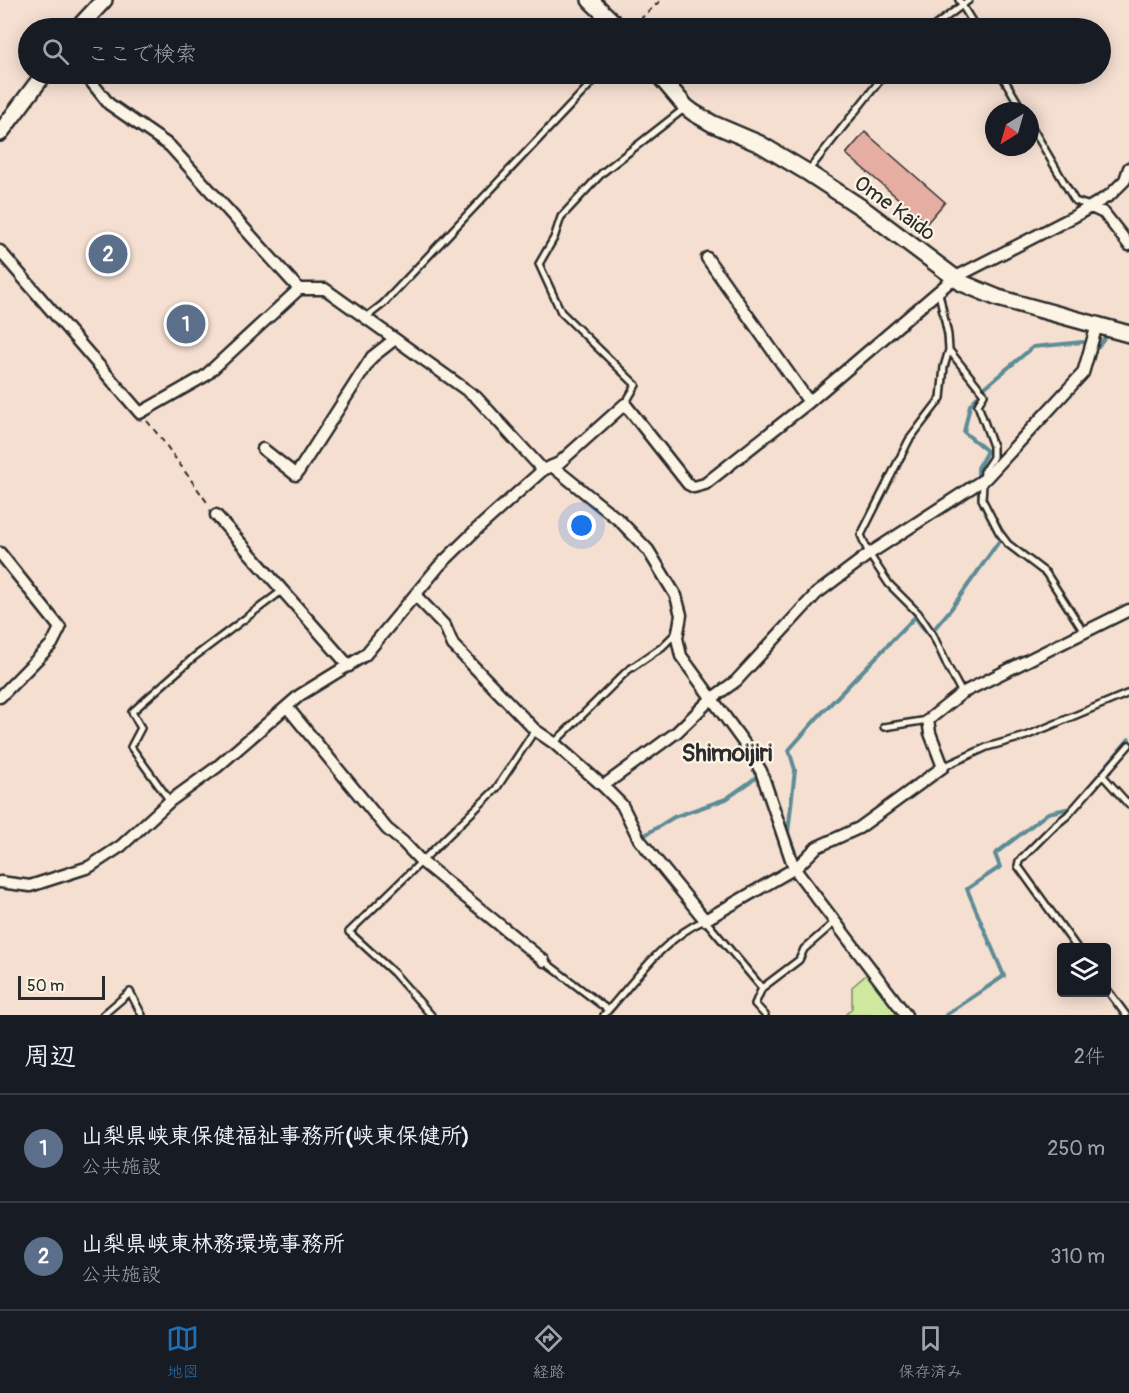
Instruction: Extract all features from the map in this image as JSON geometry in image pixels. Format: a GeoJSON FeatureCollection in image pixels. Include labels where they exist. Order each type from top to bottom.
{"type":"FeatureCollection","features":[{"type":"Feature","properties":{"kind":"main road"},"geometry":{"type":"LineString","coordinates":[[87,18],[104,0]]}},
{"type":"Feature","properties":{"kind":"main road"},"geometry":{"type":"LineString","coordinates":[[590,0],[609,18]]}},
{"type":"Feature","properties":{"kind":"main road"},"geometry":{"type":"LineString","coordinates":[[0,133],[37,84]]}},
{"type":"Feature","properties":{"kind":"main road","name":"Ome Kaido"},"geometry":{"type":"LineString","coordinates":[[666,84],[686,107],[713,124],[760,144],[807,172],[862,208],[962,284],[998,298],[1129,334]]}},
{"type":"Feature","properties":{"kind":"street"},"geometry":{"type":"LineString","coordinates":[[93,84],[109,104],[170,146],[299,289]]}},
{"type":"Feature","properties":{"kind":"street"},"geometry":{"type":"LineString","coordinates":[[0,882],[30,886],[89,867],[121,846],[170,801],[217,767],[300,695],[365,655],[439,566],[547,468],[559,463],[625,404],[688,484],[694,487],[705,484],[809,402],[954,278],[1091,207],[1110,195],[1125,180],[1129,168]]}},
{"type":"Feature","properties":{"kind":"street"},"geometry":{"type":"LineString","coordinates":[[1091,207],[1104,213],[1129,245]]}},
{"type":"Feature","properties":{"kind":"street"},"geometry":{"type":"LineString","coordinates":[[0,251],[140,413],[205,376],[299,289],[325,289],[476,397],[547,468],[620,521],[648,550],[676,596],[681,615],[677,638],[681,656],[744,743],[761,771],[795,868],[906,1015]]}},
{"type":"Feature","properties":{"kind":"street"},"geometry":{"type":"LineString","coordinates":[[707,258],[809,402]]}},
{"type":"Feature","properties":{"kind":"street"},"geometry":{"type":"LineString","coordinates":[[603,786],[676,732],[711,699],[736,681],[816,594],[869,554],[982,481],[1083,373],[1097,326]]}},
{"type":"Feature","properties":{"kind":"street"},"geometry":{"type":"LineString","coordinates":[[263,449],[296,475],[372,357],[395,339]]}},
{"type":"Feature","properties":{"kind":"street"},"geometry":{"type":"LineString","coordinates":[[216,515],[349,666]]}},
{"type":"Feature","properties":{"kind":"street"},"geometry":{"type":"LineString","coordinates":[[0,553],[60,628],[52,644],[0,697]]}},
{"type":"Feature","properties":{"kind":"street"},"geometry":{"type":"LineString","coordinates":[[415,595],[445,626],[453,645],[535,730],[554,743],[622,806],[639,839],[705,920],[795,868],[817,847],[859,828],[943,767],[930,733],[928,720],[962,693],[1129,610]]}},
{"type":"Feature","properties":{"kind":"street"},"geometry":{"type":"LineString","coordinates":[[287,707],[387,829],[421,861],[544,961]]}},
{"type":"Feature","properties":{"kind":"lane"},"geometry":{"type":"LineString","coordinates":[[943,18],[961,2],[969,0]]}},
{"type":"Feature","properties":{"kind":"lane"},"geometry":{"type":"LineString","coordinates":[[961,2],[970,18]]}},
{"type":"Feature","properties":{"kind":"lane"},"geometry":{"type":"LineString","coordinates":[[365,318],[383,304],[591,84]]}},
{"type":"Feature","properties":{"kind":"lane"},"geometry":{"type":"LineString","coordinates":[[807,172],[877,84]]}},
{"type":"Feature","properties":{"kind":"lane"},"geometry":{"type":"LineString","coordinates":[[1007,84],[1018,102]]}},
{"type":"Feature","properties":{"kind":"lane"},"geometry":{"type":"LineString","coordinates":[[625,404],[636,385],[561,312],[539,264],[554,238],[561,217],[602,173],[686,107]]}},
{"type":"Feature","properties":{"kind":"lane"},"geometry":{"type":"LineString","coordinates":[[1039,139],[1075,201],[1091,207]]}},
{"type":"Feature","properties":{"kind":"lane"},"geometry":{"type":"LineString","coordinates":[[938,291],[949,350],[940,398],[909,440],[861,535],[869,554],[890,584],[918,614],[933,635],[962,693]]}},
{"type":"Feature","properties":{"kind":"lane"},"geometry":{"type":"LineString","coordinates":[[949,350],[984,394],[978,405],[993,446],[993,457],[984,471],[982,499],[1008,544],[1046,573],[1084,632]]}},
{"type":"Feature","properties":{"kind":"lane"},"geometry":{"type":"LineString","coordinates":[[170,801],[131,747],[141,728],[132,712],[194,657],[283,590]]}},
{"type":"Feature","properties":{"kind":"lane"},"geometry":{"type":"LineString","coordinates":[[554,743],[627,671],[662,647],[679,629]]}},
{"type":"Feature","properties":{"kind":"lane"},"geometry":{"type":"LineString","coordinates":[[943,767],[987,747],[1026,736],[1129,693]]}},
{"type":"Feature","properties":{"kind":"lane"},"geometry":{"type":"LineString","coordinates":[[884,727],[928,720]]}},
{"type":"Feature","properties":{"kind":"lane"},"geometry":{"type":"LineString","coordinates":[[430,1015],[394,973],[349,932],[496,789],[535,730]]}},
{"type":"Feature","properties":{"kind":"lane"},"geometry":{"type":"LineString","coordinates":[[1073,943],[1018,866],[1019,861],[1068,815],[1129,745]]}},
{"type":"Feature","properties":{"kind":"lane"},"geometry":{"type":"LineString","coordinates":[[1103,776],[1129,805]]}},
{"type":"Feature","properties":{"kind":"lane"},"geometry":{"type":"LineString","coordinates":[[544,961],[606,1013],[671,942],[693,925],[705,920],[762,988]]}},
{"type":"Feature","properties":{"kind":"lane"},"geometry":{"type":"LineString","coordinates":[[765,1015],[755,1004],[762,988],[799,960],[804,949],[836,921]]}},
{"type":"Feature","properties":{"kind":"lane"},"geometry":{"type":"LineString","coordinates":[[103,1015],[130,992],[142,1015]]}},
{"type":"Feature","properties":{"kind":"lane"},"geometry":{"type":"LineString","coordinates":[[1111,994],[1126,1015]]}},
{"type":"Feature","properties":{"kind":"path"},"geometry":{"type":"LineString","coordinates":[[641,18],[661,0]]}},
{"type":"Feature","properties":{"kind":"path"},"geometry":{"type":"LineString","coordinates":[[140,413],[216,515]]}},
{"type":"Feature","properties":{"kind":"green space"},"geometry":{"type":"Polygon","coordinates":[[[866,975],[876,983],[897,1015],[845,1015],[852,1008],[852,987],[866,975]]]}},
{"type":"Feature","properties":{"kind":"building"},"geometry":{"type":"Polygon","coordinates":[[[865,132],[945,202],[927,223],[846,154],[865,132]]]}},
{"type":"Feature","properties":{"kind":"waterway"},"geometry":{"type":"LineString","coordinates":[[1098,347],[1107,335]]}},
{"type":"Feature","properties":{"kind":"waterway"},"geometry":{"type":"LineString","coordinates":[[984,388],[1033,347],[1083,342]]}},
{"type":"Feature","properties":{"kind":"waterway"},"geometry":{"type":"LineString","coordinates":[[978,396],[970,405],[964,432],[987,451],[978,468],[978,478]]}},
{"type":"Feature","properties":{"kind":"waterway"},"geometry":{"type":"LineString","coordinates":[[934,629],[1000,540],[982,506],[979,493]]}},
{"type":"Feature","properties":{"kind":"waterway"},"geometry":{"type":"LineString","coordinates":[[799,863],[788,833],[795,770],[789,750],[915,617],[926,632]]}},
{"type":"Feature","properties":{"kind":"waterway"},"geometry":{"type":"LineString","coordinates":[[946,1015],[1004,976],[967,889],[1000,867],[995,854],[1048,813],[1071,808],[1129,739]]}},
{"type":"Feature","properties":{"kind":"waterway"},"geometry":{"type":"LineString","coordinates":[[645,835],[674,817],[726,799],[760,775]]}},
{"type":"Feature","properties":{"kind":"place","name":"山梨県峡東林務環境事務所"},"geometry":{"type":"Point","coordinates":[108,254]}},
{"type":"Feature","properties":{"kind":"place","name":"山梨県峡東保健福祉事務所(峡東保健所)"},"geometry":{"type":"Point","coordinates":[186,324]}},
{"type":"Feature","properties":{"kind":"district","name":"Shimoijiri"},"geometry":{"type":"Point","coordinates":[727,753]}}]}
